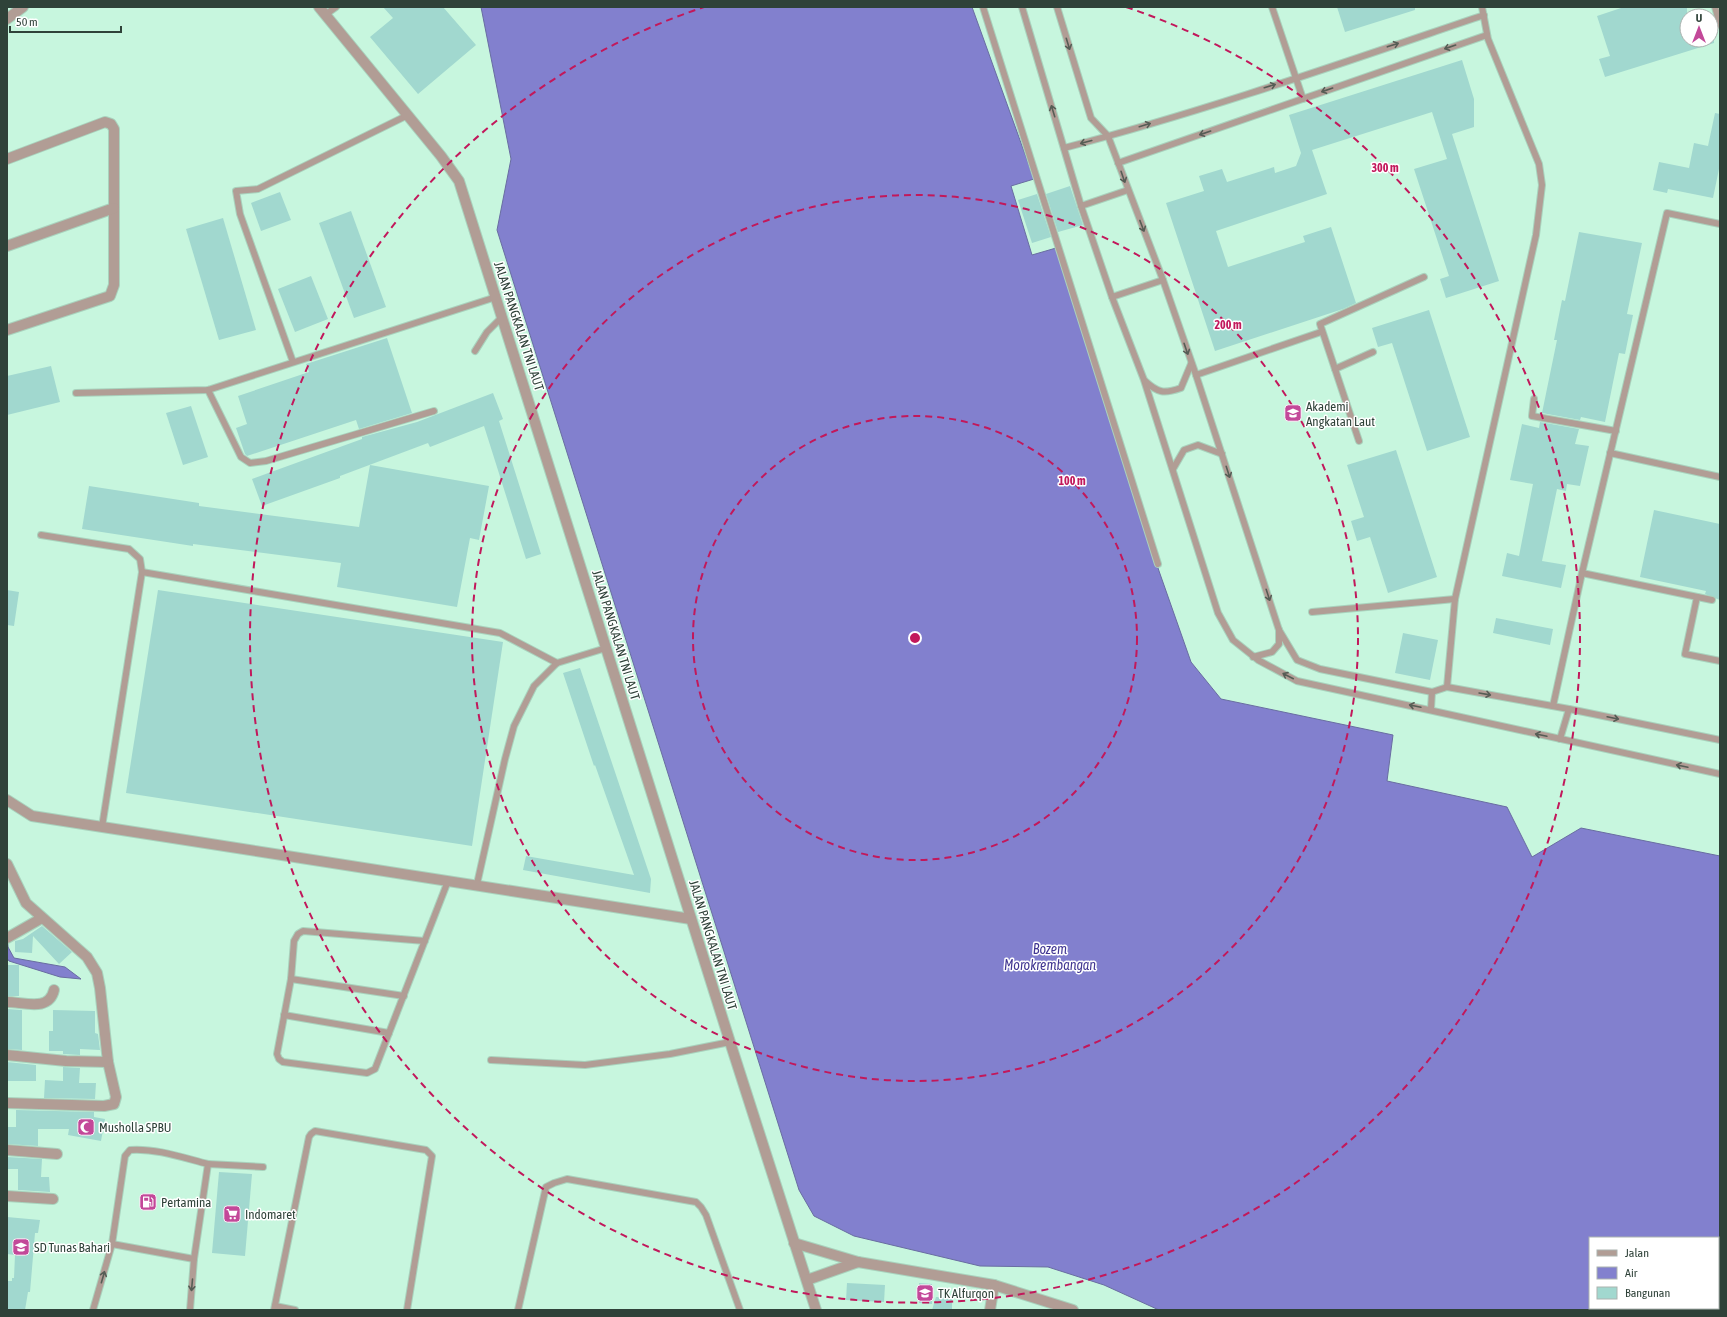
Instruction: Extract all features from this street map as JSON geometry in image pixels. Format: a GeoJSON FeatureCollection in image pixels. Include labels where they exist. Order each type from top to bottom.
{"type":"FeatureCollection","features":[{"type":"Feature","properties":{"kind":"street"},"geometry":{"type":"LineString","coordinates":[[7,19],[23,7]]}},
{"type":"Feature","properties":{"kind":"street","name":"JALAN PANGKALAN TNI LAUT"},"geometry":{"type":"LineString","coordinates":[[322,11],[459,181],[691,919],[816,1310]]}},
{"type":"Feature","properties":{"kind":"street"},"geometry":{"type":"LineString","coordinates":[[7,159],[105,122],[111,124],[114,129],[114,285],[110,296],[7,330]]}},
{"type":"Feature","properties":{"kind":"street"},"geometry":{"type":"LineString","coordinates":[[7,246],[114,208]]}},
{"type":"Feature","properties":{"kind":"street"},"geometry":{"type":"LineString","coordinates":[[7,800],[32,816],[448,881],[477,884],[691,919]]}},
{"type":"Feature","properties":{"kind":"street"},"geometry":{"type":"LineString","coordinates":[[7,864],[26,903],[87,957],[97,973],[108,1062],[116,1097],[115,1102],[111,1105],[104,1106],[7,1103]]}},
{"type":"Feature","properties":{"kind":"street"},"geometry":{"type":"LineString","coordinates":[[11,936],[42,918]]}},
{"type":"Feature","properties":{"kind":"street"},"geometry":{"type":"LineString","coordinates":[[7,1002],[47,1003],[54,990]]}},
{"type":"Feature","properties":{"kind":"street"},"geometry":{"type":"LineString","coordinates":[[7,1055],[66,1061],[108,1062]]}},
{"type":"Feature","properties":{"kind":"street"},"geometry":{"type":"LineString","coordinates":[[7,1150],[57,1154]]}},
{"type":"Feature","properties":{"kind":"street"},"geometry":{"type":"LineString","coordinates":[[7,1196],[52,1199]]}},
{"type":"Feature","properties":{"kind":"street"},"geometry":{"type":"LineString","coordinates":[[794,1243],[858,1262],[994,1285],[1073,1310]]}},
{"type":"Feature","properties":{"kind":"street"},"geometry":{"type":"LineString","coordinates":[[807,1280],[858,1262]]}},
{"type":"Feature","properties":{"kind":"street"},"geometry":{"type":"LineString","coordinates":[[990,1310],[994,1285]]}},
{"type":"Feature","properties":{"kind":"lane"},"geometry":{"type":"LineString","coordinates":[[322,11],[336,7]]}},
{"type":"Feature","properties":{"kind":"lane"},"geometry":{"type":"LineString","coordinates":[[983,7],[1158,564]]}},
{"type":"Feature","properties":{"kind":"lane"},"geometry":{"type":"LineString","coordinates":[[1022,7],[1064,148],[1112,297],[1144,380],[1218,612],[1233,640],[1253,657],[1298,681],[1431,709],[1720,774]]}},
{"type":"Feature","properties":{"kind":"lane"},"geometry":{"type":"LineString","coordinates":[[1057,7],[1091,118],[1108,136],[1163,280],[1196,375],[1279,630],[1297,660],[1320,669],[1432,692],[1447,687],[1553,706],[1720,740]]}},
{"type":"Feature","properties":{"kind":"lane"},"geometry":{"type":"LineString","coordinates":[[1272,7],[1303,99]]}},
{"type":"Feature","properties":{"kind":"lane"},"geometry":{"type":"LineString","coordinates":[[1447,687],[1455,599],[1536,235],[1542,185],[1539,164],[1487,35],[1482,7]]}},
{"type":"Feature","properties":{"kind":"lane"},"geometry":{"type":"LineString","coordinates":[[1714,7],[1720,25]]}},
{"type":"Feature","properties":{"kind":"lane"},"geometry":{"type":"LineString","coordinates":[[1064,148],[1108,136],[1295,78],[1484,15]]}},
{"type":"Feature","properties":{"kind":"lane"},"geometry":{"type":"LineString","coordinates":[[1118,163],[1487,35]]}},
{"type":"Feature","properties":{"kind":"lane"},"geometry":{"type":"LineString","coordinates":[[294,362],[240,214],[236,191],[258,189],[408,116]]}},
{"type":"Feature","properties":{"kind":"lane"},"geometry":{"type":"LineString","coordinates":[[1082,206],[1128,190]]}},
{"type":"Feature","properties":{"kind":"lane"},"geometry":{"type":"LineString","coordinates":[[1553,706],[1582,573],[1667,213],[1720,224]]}},
{"type":"Feature","properties":{"kind":"lane"},"geometry":{"type":"LineString","coordinates":[[1359,441],[1321,332],[1320,324],[1424,277]]}},
{"type":"Feature","properties":{"kind":"lane"},"geometry":{"type":"LineString","coordinates":[[1112,297],[1163,280]]}},
{"type":"Feature","properties":{"kind":"lane"},"geometry":{"type":"LineString","coordinates":[[76,393],[208,390],[496,297]]}},
{"type":"Feature","properties":{"kind":"lane"},"geometry":{"type":"LineString","coordinates":[[475,351],[487,332],[502,317]]}},
{"type":"Feature","properties":{"kind":"lane"},"geometry":{"type":"LineString","coordinates":[[1196,375],[1321,332]]}},
{"type":"Feature","properties":{"kind":"lane"},"geometry":{"type":"LineString","coordinates":[[1335,369],[1373,352]]}},
{"type":"Feature","properties":{"kind":"lane"},"geometry":{"type":"LineString","coordinates":[[1144,380],[1155,390],[1169,392],[1181,388],[1191,364]]}},
{"type":"Feature","properties":{"kind":"lane"},"geometry":{"type":"LineString","coordinates":[[208,390],[241,457],[250,463],[266,461],[434,411]]}},
{"type":"Feature","properties":{"kind":"lane"},"geometry":{"type":"LineString","coordinates":[[1534,399],[1532,416],[1616,431]]}},
{"type":"Feature","properties":{"kind":"lane"},"geometry":{"type":"LineString","coordinates":[[1173,469],[1184,450],[1198,445],[1222,454]]}},
{"type":"Feature","properties":{"kind":"lane"},"geometry":{"type":"LineString","coordinates":[[1610,453],[1720,477]]}},
{"type":"Feature","properties":{"kind":"lane"},"geometry":{"type":"LineString","coordinates":[[40,535],[129,549],[140,559],[142,572],[102,827]]}},
{"type":"Feature","properties":{"kind":"lane"},"geometry":{"type":"LineString","coordinates":[[142,572],[500,633],[557,663]]}},
{"type":"Feature","properties":{"kind":"lane"},"geometry":{"type":"LineString","coordinates":[[1582,573],[1712,600]]}},
{"type":"Feature","properties":{"kind":"lane"},"geometry":{"type":"LineString","coordinates":[[1697,597],[1685,654],[1720,661]]}},
{"type":"Feature","properties":{"kind":"lane"},"geometry":{"type":"LineString","coordinates":[[1312,612],[1455,599]]}},
{"type":"Feature","properties":{"kind":"lane"},"geometry":{"type":"LineString","coordinates":[[1253,657],[1272,652],[1279,644],[1279,630]]}},
{"type":"Feature","properties":{"kind":"lane"},"geometry":{"type":"LineString","coordinates":[[477,884],[514,726],[534,686],[557,663],[606,648]]}},
{"type":"Feature","properties":{"kind":"lane"},"geometry":{"type":"LineString","coordinates":[[1431,709],[1432,692]]}},
{"type":"Feature","properties":{"kind":"lane"},"geometry":{"type":"LineString","coordinates":[[1560,739],[1568,709]]}},
{"type":"Feature","properties":{"kind":"lane"},"geometry":{"type":"LineString","coordinates":[[425,941],[303,931],[294,941],[290,979],[277,1054],[279,1059],[283,1062],[371,1072],[375,1069],[404,996],[448,881]]}},
{"type":"Feature","properties":{"kind":"lane"},"geometry":{"type":"LineString","coordinates":[[290,979],[404,996]]}},
{"type":"Feature","properties":{"kind":"lane"},"geometry":{"type":"LineString","coordinates":[[284,1015],[389,1033]]}},
{"type":"Feature","properties":{"kind":"lane"},"geometry":{"type":"LineString","coordinates":[[491,1060],[585,1065],[670,1054],[730,1042]]}},
{"type":"Feature","properties":{"kind":"lane"},"geometry":{"type":"LineString","coordinates":[[295,1310],[274,1308],[309,1137],[315,1131],[426,1150],[432,1156],[407,1310]]}},
{"type":"Feature","properties":{"kind":"lane"},"geometry":{"type":"LineString","coordinates":[[93,1310],[112,1244],[125,1156],[130,1150],[139,1149],[179,1156],[208,1164],[263,1167]]}},
{"type":"Feature","properties":{"kind":"lane"},"geometry":{"type":"LineString","coordinates":[[190,1310],[194,1259],[208,1164]]}},
{"type":"Feature","properties":{"kind":"lane"},"geometry":{"type":"LineString","coordinates":[[518,1310],[546,1187],[568,1179],[696,1202],[706,1214],[740,1310]]}},
{"type":"Feature","properties":{"kind":"lane"},"geometry":{"type":"LineString","coordinates":[[112,1244],[194,1259]]}},
{"type":"Feature","properties":{"kind":"water","name":"Bozem Morokrembangan"},"geometry":{"type":"Polygon","coordinates":[[[481,7],[972,7],[1034,179],[1011,186],[1032,255],[1056,248],[1159,571],[1191,662],[1221,699],[1393,735],[1387,781],[1507,807],[1532,857],[1581,828],[1720,856],[1720,1310],[1159,1310],[1104,1285],[1048,1267],[980,1266],[854,1236],[814,1216],[799,1190],[497,230],[511,159],[481,7]]]}},
{"type":"Feature","properties":{"kind":"water"},"geometry":{"type":"Polygon","coordinates":[[[7,935],[8,947],[14,958],[65,967],[81,979],[60,977],[9,961],[7,958],[7,935]]]}},
{"type":"Feature","properties":{"kind":"building"},"geometry":{"type":"Polygon","coordinates":[[[383,7],[443,7],[476,45],[418,94],[370,37],[393,18],[383,7]]]}},
{"type":"Feature","properties":{"kind":"building"},"geometry":{"type":"Polygon","coordinates":[[[1337,7],[1415,7],[1415,10],[1345,32],[1337,7]]]}},
{"type":"Feature","properties":{"kind":"building"},"geometry":{"type":"Polygon","coordinates":[[[1624,7],[1687,7],[1679,8],[1679,48],[1698,48],[1605,77],[1599,59],[1610,56],[1597,16],[1624,7]]]}},
{"type":"Feature","properties":{"kind":"building"},"geometry":{"type":"Polygon","coordinates":[[[1462,60],[1474,99],[1474,127],[1452,134],[1499,281],[1446,298],[1440,279],[1449,276],[1414,169],[1447,159],[1432,112],[1312,150],[1327,194],[1216,231],[1228,267],[1305,242],[1303,236],[1331,227],[1356,303],[1343,309],[1215,351],[1166,203],[1204,191],[1199,176],[1222,169],[1227,182],[1274,167],[1275,173],[1296,166],[1301,153],[1289,115],[1462,60]]]}},
{"type":"Feature","properties":{"kind":"building"},"geometry":{"type":"Polygon","coordinates":[[[1715,113],[1720,114],[1720,164],[1713,198],[1668,189],[1667,193],[1653,190],[1659,162],[1689,168],[1694,143],[1708,146],[1715,113]]]}},
{"type":"Feature","properties":{"kind":"building"},"geometry":{"type":"Polygon","coordinates":[[[1070,186],[1083,225],[1058,232],[1046,194],[1070,186]]]}},
{"type":"Feature","properties":{"kind":"building"},"geometry":{"type":"Polygon","coordinates":[[[280,192],[291,220],[261,231],[251,203],[280,192]]]}},
{"type":"Feature","properties":{"kind":"building"},"geometry":{"type":"Polygon","coordinates":[[[1037,194],[1051,237],[1032,243],[1018,200],[1037,194]]]}},
{"type":"Feature","properties":{"kind":"building"},"geometry":{"type":"Polygon","coordinates":[[[351,211],[386,307],[354,318],[319,223],[351,211]]]}},
{"type":"Feature","properties":{"kind":"building"},"geometry":{"type":"Polygon","coordinates":[[[223,218],[256,330],[219,340],[186,229],[223,218]]]}},
{"type":"Feature","properties":{"kind":"building"},"geometry":{"type":"Polygon","coordinates":[[[1579,232],[1642,243],[1627,314],[1633,315],[1625,354],[1619,353],[1605,422],[1581,417],[1580,420],[1542,413],[1557,340],[1554,340],[1562,300],[1565,301],[1579,232]]]}},
{"type":"Feature","properties":{"kind":"building"},"geometry":{"type":"Polygon","coordinates":[[[311,276],[328,319],[295,332],[278,289],[311,276]]]}},
{"type":"Feature","properties":{"kind":"building"},"geometry":{"type":"Polygon","coordinates":[[[1429,310],[1470,437],[1427,451],[1392,343],[1378,347],[1372,328],[1429,310]]]}},
{"type":"Feature","properties":{"kind":"building"},"geometry":{"type":"Polygon","coordinates":[[[387,338],[412,413],[359,429],[356,420],[247,456],[245,454],[236,428],[247,424],[238,396],[309,372],[306,364],[387,338]]]}},
{"type":"Feature","properties":{"kind":"building"},"geometry":{"type":"Polygon","coordinates":[[[51,366],[60,402],[7,415],[7,376],[51,366]]]}},
{"type":"Feature","properties":{"kind":"building"},"geometry":{"type":"Polygon","coordinates":[[[493,393],[503,419],[499,421],[541,554],[526,559],[484,426],[430,447],[428,443],[340,476],[340,478],[262,506],[252,479],[362,439],[362,437],[417,422],[493,393]]]}},
{"type":"Feature","properties":{"kind":"building"},"geometry":{"type":"Polygon","coordinates":[[[191,406],[208,457],[183,465],[166,413],[191,406]]]}},
{"type":"Feature","properties":{"kind":"building"},"geometry":{"type":"Polygon","coordinates":[[[1540,422],[1579,429],[1575,444],[1589,446],[1580,486],[1567,484],[1566,491],[1557,489],[1542,561],[1566,565],[1561,588],[1502,576],[1507,553],[1519,556],[1533,484],[1510,480],[1522,424],[1539,428],[1540,422]]]}},
{"type":"Feature","properties":{"kind":"building"},"geometry":{"type":"Polygon","coordinates":[[[1396,450],[1437,577],[1388,593],[1370,537],[1357,541],[1351,521],[1364,517],[1347,465],[1396,450]]]}},
{"type":"Feature","properties":{"kind":"building"},"geometry":{"type":"Polygon","coordinates":[[[370,465],[489,486],[479,540],[470,538],[457,607],[337,587],[341,563],[193,544],[193,546],[82,529],[89,486],[199,503],[199,506],[359,527],[370,465]]]}},
{"type":"Feature","properties":{"kind":"building"},"geometry":{"type":"Polygon","coordinates":[[[1654,510],[1720,524],[1720,600],[1705,594],[1706,591],[1640,577],[1654,510]]]}},
{"type":"Feature","properties":{"kind":"building"},"geometry":{"type":"Polygon","coordinates":[[[7,590],[19,592],[14,626],[7,625],[7,590]]]}},
{"type":"Feature","properties":{"kind":"building"},"geometry":{"type":"Polygon","coordinates":[[[158,590],[503,642],[472,846],[126,793],[158,590]]]}},
{"type":"Feature","properties":{"kind":"building"},"geometry":{"type":"Polygon","coordinates":[[[1496,618],[1553,629],[1550,645],[1493,633],[1496,618]]]}},
{"type":"Feature","properties":{"kind":"building"},"geometry":{"type":"Polygon","coordinates":[[[1403,633],[1438,640],[1430,680],[1395,673],[1403,633]]]}},
{"type":"Feature","properties":{"kind":"building"},"geometry":{"type":"Polygon","coordinates":[[[580,668],[651,879],[650,893],[523,870],[526,856],[634,875],[595,765],[594,766],[563,673],[580,668]]]}},
{"type":"Feature","properties":{"kind":"building"},"geometry":{"type":"Polygon","coordinates":[[[42,926],[72,952],[59,964],[33,936],[32,953],[15,952],[15,941],[23,939],[42,926]]]}},
{"type":"Feature","properties":{"kind":"building"},"geometry":{"type":"Polygon","coordinates":[[[7,965],[19,965],[19,996],[7,996],[7,965]]]}},
{"type":"Feature","properties":{"kind":"building"},"geometry":{"type":"Polygon","coordinates":[[[7,1009],[22,1010],[22,1050],[7,1049],[7,1009]]]}},
{"type":"Feature","properties":{"kind":"building"},"geometry":{"type":"Polygon","coordinates":[[[53,1010],[95,1011],[95,1033],[98,1034],[100,1050],[80,1049],[80,1055],[63,1054],[63,1051],[49,1051],[49,1031],[53,1031],[53,1010]]]}},
{"type":"Feature","properties":{"kind":"building"},"geometry":{"type":"Polygon","coordinates":[[[7,1062],[36,1065],[36,1081],[7,1081],[7,1062]]]}},
{"type":"Feature","properties":{"kind":"building"},"geometry":{"type":"Polygon","coordinates":[[[63,1067],[80,1068],[79,1083],[96,1083],[95,1099],[44,1098],[45,1080],[63,1081],[63,1067]]]}},
{"type":"Feature","properties":{"kind":"building"},"geometry":{"type":"Polygon","coordinates":[[[16,1110],[94,1112],[94,1117],[105,1119],[101,1141],[68,1135],[69,1129],[38,1129],[38,1146],[7,1144],[7,1127],[16,1127],[16,1110]]]}},
{"type":"Feature","properties":{"kind":"building"},"geometry":{"type":"Polygon","coordinates":[[[7,1157],[42,1159],[41,1177],[49,1177],[50,1192],[18,1190],[18,1169],[7,1169],[7,1157]]]}},
{"type":"Feature","properties":{"kind":"building","name":"Indomaret"},"geometry":{"type":"Polygon","coordinates":[[[219,1172],[252,1174],[245,1256],[212,1253],[219,1172]]]}},
{"type":"Feature","properties":{"kind":"building"},"geometry":{"type":"Polygon","coordinates":[[[7,1217],[40,1220],[38,1233],[35,1233],[30,1292],[28,1292],[25,1310],[7,1310],[7,1281],[12,1281],[12,1278],[14,1278],[15,1255],[7,1254],[7,1217]]]}},
{"type":"Feature","properties":{"kind":"building"},"geometry":{"type":"Polygon","coordinates":[[[847,1283],[885,1285],[884,1302],[846,1300],[847,1283]]]}},
{"type":"Feature","properties":{"kind":"building","name":"TK Alfurqon"},"geometry":{"type":"Polygon","coordinates":[[[919,1283],[932,1284],[932,1304],[919,1303],[919,1283]]]}},
{"type":"Feature","properties":{"kind":"building"},"geometry":{"type":"Polygon","coordinates":[[[936,1297],[952,1297],[952,1310],[932,1310],[936,1297]]]}},
{"type":"Feature","properties":{"kind":"place","name":"Akademi Angkatan Laut"},"geometry":{"type":"Point","coordinates":[1293,413]}},
{"type":"Feature","properties":{"kind":"place","name":"Musholla SPBU"},"geometry":{"type":"Point","coordinates":[86,1127]}},
{"type":"Feature","properties":{"kind":"place","name":"Pertamina"},"geometry":{"type":"Point","coordinates":[148,1202]}},
{"type":"Feature","properties":{"kind":"place","name":"Indomaret"},"geometry":{"type":"Point","coordinates":[232,1214]}},
{"type":"Feature","properties":{"kind":"place","name":"SD Tunas Bahari"},"geometry":{"type":"Point","coordinates":[21,1247]}},
{"type":"Feature","properties":{"kind":"place","name":"TK Alfurqon"},"geometry":{"type":"Point","coordinates":[925,1293]}}]}
